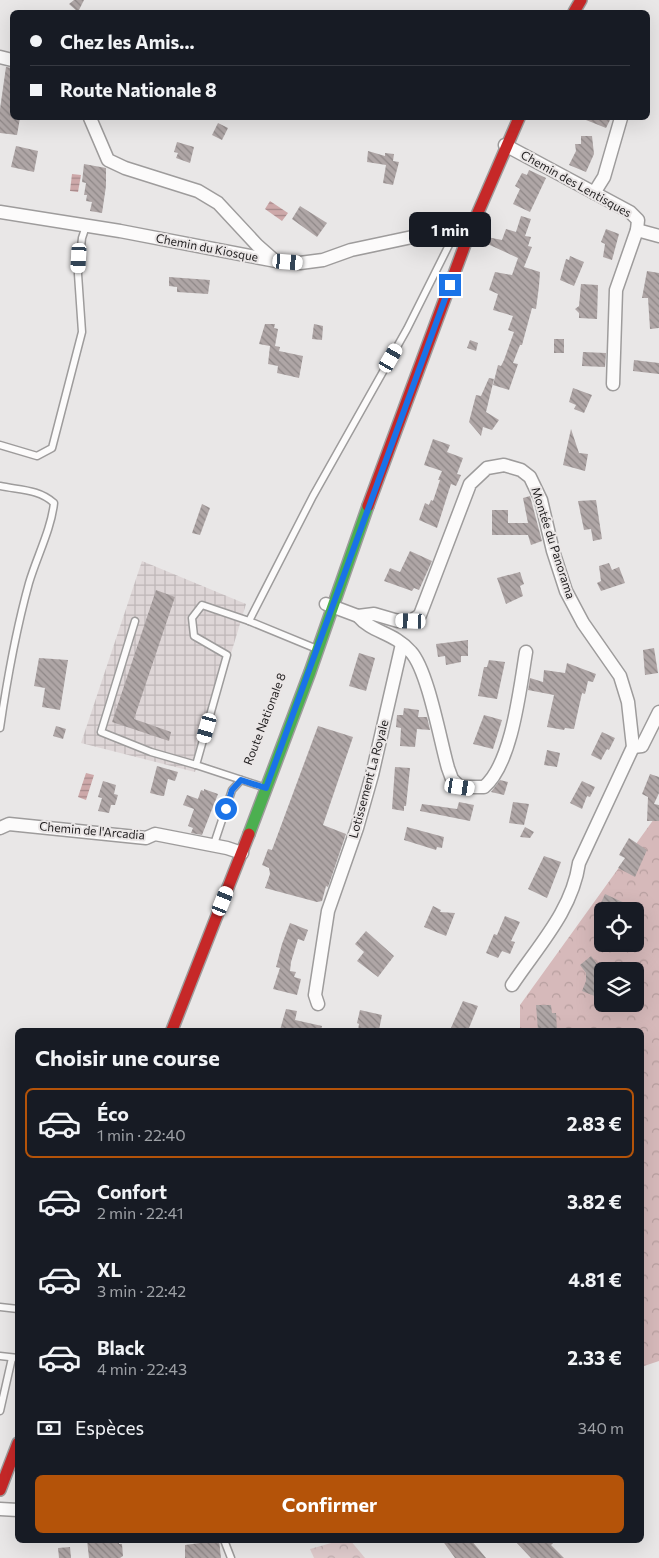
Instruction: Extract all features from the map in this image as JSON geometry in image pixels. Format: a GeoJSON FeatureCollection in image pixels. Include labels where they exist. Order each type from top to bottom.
{"type":"FeatureCollection","features":[{"type":"Feature","properties":{"kind":"main road","name":"Route Nationale 8"},"geometry":{"type":"LineString","coordinates":[[173,1028],[260,786],[470,231],[505,145],[518,120]]}},
{"type":"Feature","properties":{"kind":"main road"},"geometry":{"type":"LineString","coordinates":[[0,1490],[15,1451]]}},
{"type":"Feature","properties":{"kind":"street"},"geometry":{"type":"LineString","coordinates":[[91,120],[108,160],[125,168],[198,191],[218,203],[257,246],[276,261]]}},
{"type":"Feature","properties":{"kind":"street"},"geometry":{"type":"LineString","coordinates":[[594,193],[604,177],[619,120]]}},
{"type":"Feature","properties":{"kind":"street","name":"Chemin des Lentisques"},"geometry":{"type":"LineString","coordinates":[[505,145],[630,212],[638,220],[637,230],[616,290],[613,384]]}},
{"type":"Feature","properties":{"kind":"street","name":"Chemin du Kiosque"},"geometry":{"type":"LineString","coordinates":[[0,212],[276,261],[300,263],[323,260],[351,250],[457,229],[470,231]]}},
{"type":"Feature","properties":{"kind":"street","name":"Chemin des Lentisques"},"geometry":{"type":"LineString","coordinates":[[637,230],[659,236]]}},
{"type":"Feature","properties":{"kind":"street","name":"Montée du Panorama"},"geometry":{"type":"LineString","coordinates":[[329,605],[358,616],[374,614],[398,621],[411,621],[420,615],[470,484],[487,468],[504,465],[521,470],[530,477],[541,500],[553,551],[566,591],[583,623],[620,676],[628,702],[633,747]]}},
{"type":"Feature","properties":{"kind":"street"},"geometry":{"type":"LineString","coordinates":[[358,616],[366,626],[392,635],[411,652],[421,668],[452,779],[460,787],[471,789],[484,787],[493,780],[514,726],[526,652]]}},
{"type":"Feature","properties":{"kind":"street","name":"Lotissement La Royale"},"geometry":{"type":"LineString","coordinates":[[318,1004],[315,995],[328,911],[357,828],[372,775],[402,644]]}},
{"type":"Feature","properties":{"kind":"street"},"geometry":{"type":"LineString","coordinates":[[512,985],[566,908],[576,884],[579,863],[633,747],[642,746],[659,712]]}},
{"type":"Feature","properties":{"kind":"street","name":"Chemin de l'Arcadia"},"geometry":{"type":"LineString","coordinates":[[0,828],[9,824],[146,838],[156,834],[236,851]]}},
{"type":"Feature","properties":{"kind":"street"},"geometry":{"type":"LineString","coordinates":[[0,1509],[15,1510]]}},
{"type":"Feature","properties":{"kind":"lane"},"geometry":{"type":"LineString","coordinates":[[0,445],[37,456],[52,448],[82,332],[78,274],[82,238],[86,226]]}},
{"type":"Feature","properties":{"kind":"lane"},"geometry":{"type":"LineString","coordinates":[[249,621],[313,496],[407,329],[457,229]]}},
{"type":"Feature","properties":{"kind":"lane"},"geometry":{"type":"LineString","coordinates":[[0,486],[29,491],[42,495],[54,502],[17,627],[0,728]]}},
{"type":"Feature","properties":{"kind":"lane"},"geometry":{"type":"LineString","coordinates":[[196,765],[227,655],[194,636],[192,618],[202,605],[249,621],[313,647]]}},
{"type":"Feature","properties":{"kind":"lane"},"geometry":{"type":"LineString","coordinates":[[136,621],[101,732],[151,752],[260,786]]}},
{"type":"Feature","properties":{"kind":"lane"},"geometry":{"type":"LineString","coordinates":[[213,847],[232,790],[241,780]]}},
{"type":"Feature","properties":{"kind":"lane"},"geometry":{"type":"LineString","coordinates":[[0,1307],[15,1309]]}},
{"type":"Feature","properties":{"kind":"lane"},"geometry":{"type":"LineString","coordinates":[[0,1356],[15,1358],[0,1411]]}},
{"type":"Feature","properties":{"kind":"lane"},"geometry":{"type":"LineString","coordinates":[[225,1543],[231,1558]]}},
{"type":"Feature","properties":{"kind":"shaded area"},"geometry":{"type":"Polygon","coordinates":[[[72,174],[81,175],[78,192],[70,191],[72,174]]]}},
{"type":"Feature","properties":{"kind":"shaded area"},"geometry":{"type":"Polygon","coordinates":[[[270,201],[288,213],[282,221],[265,209],[270,201]]]}},
{"type":"Feature","properties":{"kind":"shaded area"},"geometry":{"type":"Polygon","coordinates":[[[142,561],[246,604],[195,772],[81,743],[142,561]]]}},
{"type":"Feature","properties":{"kind":"shaded area"},"geometry":{"type":"Polygon","coordinates":[[[86,773],[94,775],[86,800],[78,797],[86,773]]]}},
{"type":"Feature","properties":{"kind":"green space"},"geometry":{"type":"Polygon","coordinates":[[[659,812],[659,1361],[644,1366],[644,1028],[520,1028],[520,1005],[594,902],[594,952],[644,952],[644,902],[594,902],[659,812]]]}},
{"type":"Feature","properties":{"kind":"green space"},"geometry":{"type":"Polygon","coordinates":[[[331,1543],[352,1543],[365,1558],[314,1558],[310,1549],[331,1543]]]}},
{"type":"Feature","properties":{"kind":"building"},"geometry":{"type":"Polygon","coordinates":[[[74,0],[84,0],[79,10],[76,10],[69,4],[74,0]]]}},
{"type":"Feature","properties":{"kind":"building"},"geometry":{"type":"Polygon","coordinates":[[[6,67],[10,68],[10,120],[20,120],[17,135],[0,133],[0,109],[6,67]]]}},
{"type":"Feature","properties":{"kind":"building"},"geometry":{"type":"Polygon","coordinates":[[[586,120],[610,120],[606,128],[586,120]]]}},
{"type":"Feature","properties":{"kind":"building"},"geometry":{"type":"Polygon","coordinates":[[[218,123],[228,128],[222,140],[212,135],[218,123]]]}},
{"type":"Feature","properties":{"kind":"building"},"geometry":{"type":"Polygon","coordinates":[[[581,136],[592,136],[594,154],[586,172],[569,165],[576,151],[575,144],[581,144],[581,136]]]}},
{"type":"Feature","properties":{"kind":"building"},"geometry":{"type":"Polygon","coordinates":[[[177,142],[194,147],[190,163],[176,158],[178,153],[174,152],[177,142]]]}},
{"type":"Feature","properties":{"kind":"building"},"geometry":{"type":"Polygon","coordinates":[[[16,146],[38,151],[34,172],[11,167],[16,146]]]}},
{"type":"Feature","properties":{"kind":"building"},"geometry":{"type":"Polygon","coordinates":[[[368,151],[385,156],[385,153],[394,154],[393,161],[399,162],[393,185],[383,183],[386,165],[367,162],[368,151]]]}},
{"type":"Feature","properties":{"kind":"building"},"geometry":{"type":"Polygon","coordinates":[[[84,164],[106,168],[106,186],[102,213],[90,211],[92,202],[86,201],[87,195],[84,195],[86,183],[82,182],[84,164]]]}},
{"type":"Feature","properties":{"kind":"building"},"geometry":{"type":"Polygon","coordinates":[[[529,170],[546,178],[530,212],[513,204],[520,189],[515,186],[522,173],[527,175],[529,170]]]}},
{"type":"Feature","properties":{"kind":"building"},"geometry":{"type":"Polygon","coordinates":[[[300,206],[327,223],[317,237],[292,219],[300,206]]]}},
{"type":"Feature","properties":{"kind":"building"},"geometry":{"type":"Polygon","coordinates":[[[521,216],[531,219],[525,236],[531,237],[528,246],[532,247],[524,267],[540,272],[536,309],[532,308],[522,345],[520,345],[513,363],[518,364],[509,390],[493,385],[498,365],[501,366],[504,360],[514,332],[508,330],[513,316],[493,310],[498,294],[489,290],[495,272],[512,275],[518,258],[481,241],[482,236],[502,240],[506,229],[516,232],[521,216]]]}},
{"type":"Feature","properties":{"kind":"building"},"geometry":{"type":"Polygon","coordinates":[[[606,229],[619,234],[612,260],[603,257],[605,244],[601,242],[606,229]]]}},
{"type":"Feature","properties":{"kind":"building"},"geometry":{"type":"Polygon","coordinates":[[[570,256],[584,262],[574,286],[560,280],[566,259],[569,260],[570,256]]]}},
{"type":"Feature","properties":{"kind":"building"},"geometry":{"type":"Polygon","coordinates":[[[647,271],[659,273],[659,328],[650,329],[648,298],[642,298],[647,271]]]}},
{"type":"Feature","properties":{"kind":"building"},"geometry":{"type":"Polygon","coordinates":[[[169,277],[210,280],[208,294],[177,292],[177,287],[169,286],[169,277]]]}},
{"type":"Feature","properties":{"kind":"building"},"geometry":{"type":"Polygon","coordinates":[[[581,284],[598,285],[597,319],[579,318],[579,313],[575,309],[579,306],[581,284]]]}},
{"type":"Feature","properties":{"kind":"building"},"geometry":{"type":"Polygon","coordinates":[[[265,324],[275,324],[274,328],[278,329],[275,346],[280,347],[279,351],[303,356],[299,378],[277,373],[278,366],[268,364],[270,346],[259,344],[265,324]]]}},
{"type":"Feature","properties":{"kind":"building"},"geometry":{"type":"Polygon","coordinates":[[[314,324],[323,326],[322,340],[312,339],[314,324]]]}},
{"type":"Feature","properties":{"kind":"building"},"geometry":{"type":"Polygon","coordinates":[[[554,339],[564,339],[564,353],[554,353],[554,339]]]}},
{"type":"Feature","properties":{"kind":"building"},"geometry":{"type":"Polygon","coordinates":[[[470,340],[478,343],[476,351],[467,348],[470,340]]]}},
{"type":"Feature","properties":{"kind":"building"},"geometry":{"type":"Polygon","coordinates":[[[583,352],[606,353],[605,367],[582,366],[583,352]]]}},
{"type":"Feature","properties":{"kind":"building"},"geometry":{"type":"Polygon","coordinates":[[[634,360],[659,363],[659,374],[633,371],[634,360]]]}},
{"type":"Feature","properties":{"kind":"building"},"geometry":{"type":"Polygon","coordinates":[[[489,378],[494,379],[486,412],[499,420],[492,430],[483,427],[481,436],[469,422],[476,395],[481,396],[489,378]]]}},
{"type":"Feature","properties":{"kind":"building"},"geometry":{"type":"Polygon","coordinates":[[[573,388],[592,395],[584,413],[574,409],[576,405],[569,402],[573,388]]]}},
{"type":"Feature","properties":{"kind":"building"},"geometry":{"type":"Polygon","coordinates":[[[571,429],[579,453],[588,454],[585,471],[563,465],[571,429]]]}},
{"type":"Feature","properties":{"kind":"building"},"geometry":{"type":"Polygon","coordinates":[[[433,439],[450,445],[447,452],[463,458],[457,474],[461,475],[456,486],[451,484],[437,528],[419,520],[425,503],[429,505],[431,500],[433,501],[442,471],[424,465],[433,439]]]}},
{"type":"Feature","properties":{"kind":"building"},"geometry":{"type":"Polygon","coordinates":[[[530,496],[542,541],[531,545],[528,535],[492,535],[492,510],[508,510],[508,523],[528,523],[523,498],[530,496]]]}},
{"type":"Feature","properties":{"kind":"building"},"geometry":{"type":"Polygon","coordinates":[[[596,500],[602,539],[593,541],[591,529],[584,530],[578,501],[596,500]]]}},
{"type":"Feature","properties":{"kind":"building"},"geometry":{"type":"Polygon","coordinates":[[[202,504],[210,508],[200,535],[192,533],[202,504]]]}},
{"type":"Feature","properties":{"kind":"building"},"geometry":{"type":"Polygon","coordinates":[[[410,551],[432,561],[419,590],[414,588],[412,591],[384,581],[390,568],[400,572],[410,551]]]}},
{"type":"Feature","properties":{"kind":"building"},"geometry":{"type":"Polygon","coordinates":[[[609,563],[612,570],[619,567],[625,583],[601,591],[597,583],[601,581],[599,566],[609,563]]]}},
{"type":"Feature","properties":{"kind":"building"},"geometry":{"type":"Polygon","coordinates":[[[520,572],[524,584],[520,586],[523,596],[506,604],[497,578],[520,572]]]}},
{"type":"Feature","properties":{"kind":"building"},"geometry":{"type":"Polygon","coordinates":[[[156,590],[175,597],[134,719],[171,732],[169,741],[112,722],[156,590]]]}},
{"type":"Feature","properties":{"kind":"building"},"geometry":{"type":"Polygon","coordinates":[[[468,640],[468,656],[461,656],[461,662],[446,665],[445,656],[438,657],[436,644],[468,640]]]}},
{"type":"Feature","properties":{"kind":"building"},"geometry":{"type":"Polygon","coordinates":[[[654,648],[658,673],[645,675],[643,650],[654,648]]]}},
{"type":"Feature","properties":{"kind":"building"},"geometry":{"type":"Polygon","coordinates":[[[359,653],[375,658],[366,691],[349,686],[359,653]]]}},
{"type":"Feature","properties":{"kind":"building"},"geometry":{"type":"Polygon","coordinates":[[[39,658],[68,660],[60,710],[42,707],[45,688],[34,686],[39,658]]]}},
{"type":"Feature","properties":{"kind":"building"},"geometry":{"type":"Polygon","coordinates":[[[489,660],[505,662],[497,699],[478,696],[484,667],[487,667],[489,660]]]}},
{"type":"Feature","properties":{"kind":"building"},"geometry":{"type":"Polygon","coordinates":[[[567,663],[596,674],[593,682],[588,681],[585,694],[582,693],[574,729],[565,728],[564,730],[547,727],[554,695],[528,690],[530,678],[543,682],[544,670],[565,673],[567,663]]]}},
{"type":"Feature","properties":{"kind":"building"},"geometry":{"type":"Polygon","coordinates":[[[404,708],[419,710],[418,717],[427,717],[430,730],[417,729],[415,747],[400,746],[401,728],[396,727],[397,715],[403,715],[404,708]]]}},
{"type":"Feature","properties":{"kind":"building"},"geometry":{"type":"Polygon","coordinates":[[[484,715],[502,720],[493,749],[473,744],[484,715]]]}},
{"type":"Feature","properties":{"kind":"building"},"geometry":{"type":"Polygon","coordinates":[[[56,726],[66,729],[63,739],[53,736],[56,726]]]}},
{"type":"Feature","properties":{"kind":"building"},"geometry":{"type":"Polygon","coordinates":[[[318,726],[353,737],[323,825],[346,834],[328,887],[326,886],[322,901],[317,902],[265,888],[270,874],[269,868],[262,865],[268,849],[272,850],[318,726]]]}},
{"type":"Feature","properties":{"kind":"building"},"geometry":{"type":"Polygon","coordinates":[[[602,732],[615,738],[601,760],[591,755],[602,732]]]}},
{"type":"Feature","properties":{"kind":"building"},"geometry":{"type":"Polygon","coordinates":[[[547,750],[560,753],[557,767],[544,765],[547,750]]]}},
{"type":"Feature","properties":{"kind":"building"},"geometry":{"type":"Polygon","coordinates":[[[157,766],[178,772],[175,781],[168,779],[164,796],[150,793],[157,766]]]}},
{"type":"Feature","properties":{"kind":"building"},"geometry":{"type":"Polygon","coordinates":[[[395,767],[410,768],[404,811],[392,809],[395,767]]]}},
{"type":"Feature","properties":{"kind":"building"},"geometry":{"type":"Polygon","coordinates":[[[650,774],[659,777],[659,793],[654,804],[659,805],[659,821],[647,821],[648,797],[642,794],[650,774]]]}},
{"type":"Feature","properties":{"kind":"building"},"geometry":{"type":"Polygon","coordinates":[[[500,780],[508,782],[504,795],[491,792],[500,780]]]}},
{"type":"Feature","properties":{"kind":"building"},"geometry":{"type":"Polygon","coordinates":[[[103,781],[116,785],[114,794],[118,795],[115,805],[111,805],[109,813],[98,811],[102,798],[98,797],[103,781]]]}},
{"type":"Feature","properties":{"kind":"building"},"geometry":{"type":"Polygon","coordinates":[[[582,781],[595,787],[590,797],[587,796],[582,809],[570,803],[582,781]]]}},
{"type":"Feature","properties":{"kind":"building"},"geometry":{"type":"Polygon","coordinates":[[[204,789],[218,794],[202,835],[191,833],[193,828],[188,826],[194,809],[183,805],[187,795],[198,799],[201,790],[204,791],[204,789]]]}},
{"type":"Feature","properties":{"kind":"building"},"geometry":{"type":"Polygon","coordinates":[[[459,802],[474,805],[470,821],[420,811],[422,804],[457,809],[459,802]]]}},
{"type":"Feature","properties":{"kind":"building"},"geometry":{"type":"Polygon","coordinates":[[[513,802],[529,804],[524,825],[509,823],[513,802]]]}},
{"type":"Feature","properties":{"kind":"building"},"geometry":{"type":"Polygon","coordinates":[[[407,827],[444,837],[442,848],[437,847],[436,850],[404,840],[407,827]]]}},
{"type":"Feature","properties":{"kind":"building"},"geometry":{"type":"Polygon","coordinates":[[[525,827],[534,832],[530,838],[520,837],[525,827]]]}},
{"type":"Feature","properties":{"kind":"building"},"geometry":{"type":"Polygon","coordinates":[[[629,838],[647,850],[635,877],[618,868],[625,858],[619,855],[629,838]]]}},
{"type":"Feature","properties":{"kind":"building"},"geometry":{"type":"Polygon","coordinates":[[[544,856],[561,862],[547,898],[528,889],[544,856]]]}},
{"type":"Feature","properties":{"kind":"building"},"geometry":{"type":"Polygon","coordinates":[[[605,894],[623,902],[601,902],[605,894]]]}},
{"type":"Feature","properties":{"kind":"building"},"geometry":{"type":"Polygon","coordinates":[[[433,906],[441,910],[440,912],[455,913],[446,936],[424,927],[433,906]]]}},
{"type":"Feature","properties":{"kind":"building"},"geometry":{"type":"Polygon","coordinates":[[[505,916],[520,922],[511,941],[515,942],[510,954],[502,951],[498,958],[486,953],[494,934],[497,935],[505,916]]]}},
{"type":"Feature","properties":{"kind":"building"},"geometry":{"type":"Polygon","coordinates":[[[290,923],[308,930],[304,941],[298,939],[291,962],[290,971],[296,972],[294,977],[301,979],[297,995],[273,989],[280,968],[276,967],[290,923]]]}},
{"type":"Feature","properties":{"kind":"building"},"geometry":{"type":"Polygon","coordinates":[[[366,931],[394,956],[378,977],[357,961],[364,952],[355,944],[366,931]]]}},
{"type":"Feature","properties":{"kind":"building"},"geometry":{"type":"Polygon","coordinates":[[[591,956],[596,962],[594,962],[594,996],[582,991],[586,981],[586,973],[580,965],[591,956]]]}},
{"type":"Feature","properties":{"kind":"building"},"geometry":{"type":"Polygon","coordinates":[[[463,1001],[478,1006],[469,1028],[451,1028],[463,1001]]]}},
{"type":"Feature","properties":{"kind":"building"},"geometry":{"type":"Polygon","coordinates":[[[536,1005],[551,1005],[552,1013],[556,1013],[557,1028],[538,1028],[536,1005]]]}},
{"type":"Feature","properties":{"kind":"building"},"geometry":{"type":"Polygon","coordinates":[[[286,1009],[297,1011],[295,1020],[322,1026],[322,1028],[281,1028],[286,1009]]]}},
{"type":"Feature","properties":{"kind":"building"},"geometry":{"type":"Polygon","coordinates":[[[360,1010],[382,1015],[379,1028],[358,1028],[359,1024],[357,1023],[360,1010]]]}},
{"type":"Feature","properties":{"kind":"building"},"geometry":{"type":"Polygon","coordinates":[[[87,1543],[122,1544],[123,1556],[120,1558],[89,1558],[87,1543]]]}},
{"type":"Feature","properties":{"kind":"building"},"geometry":{"type":"Polygon","coordinates":[[[219,1543],[221,1558],[185,1558],[185,1545],[219,1543]]]}},
{"type":"Feature","properties":{"kind":"building"},"geometry":{"type":"Polygon","coordinates":[[[444,1543],[474,1543],[486,1558],[455,1558],[444,1543]]]}},
{"type":"Feature","properties":{"kind":"building"},"geometry":{"type":"Polygon","coordinates":[[[517,1543],[553,1543],[551,1545],[564,1558],[531,1558],[517,1543]]]}},
{"type":"Feature","properties":{"kind":"building"},"geometry":{"type":"Polygon","coordinates":[[[70,1547],[71,1558],[59,1558],[58,1548],[70,1547]]]}},
{"type":"Feature","properties":{"kind":"traffic: fast"},"geometry":{"type":"LineString","coordinates":[[249,834],[310,672],[368,506]]}},
{"type":"Feature","properties":{"kind":"traffic: jam"},"geometry":{"type":"LineString","coordinates":[[575,10],[581,0]]}},
{"type":"Feature","properties":{"kind":"traffic: jam"},"geometry":{"type":"LineString","coordinates":[[368,506],[470,231],[518,120]]}},
{"type":"Feature","properties":{"kind":"traffic: jam"},"geometry":{"type":"LineString","coordinates":[[173,1028],[249,834]]}},
{"type":"Feature","properties":{"kind":"traffic: jam"},"geometry":{"type":"LineString","coordinates":[[0,1490],[15,1451]]}},
{"type":"Feature","properties":{"kind":"route"},"geometry":{"type":"LineString","coordinates":[[226,809],[232,790],[241,780],[266,788],[310,672],[382,466],[450,285]]}}]}
